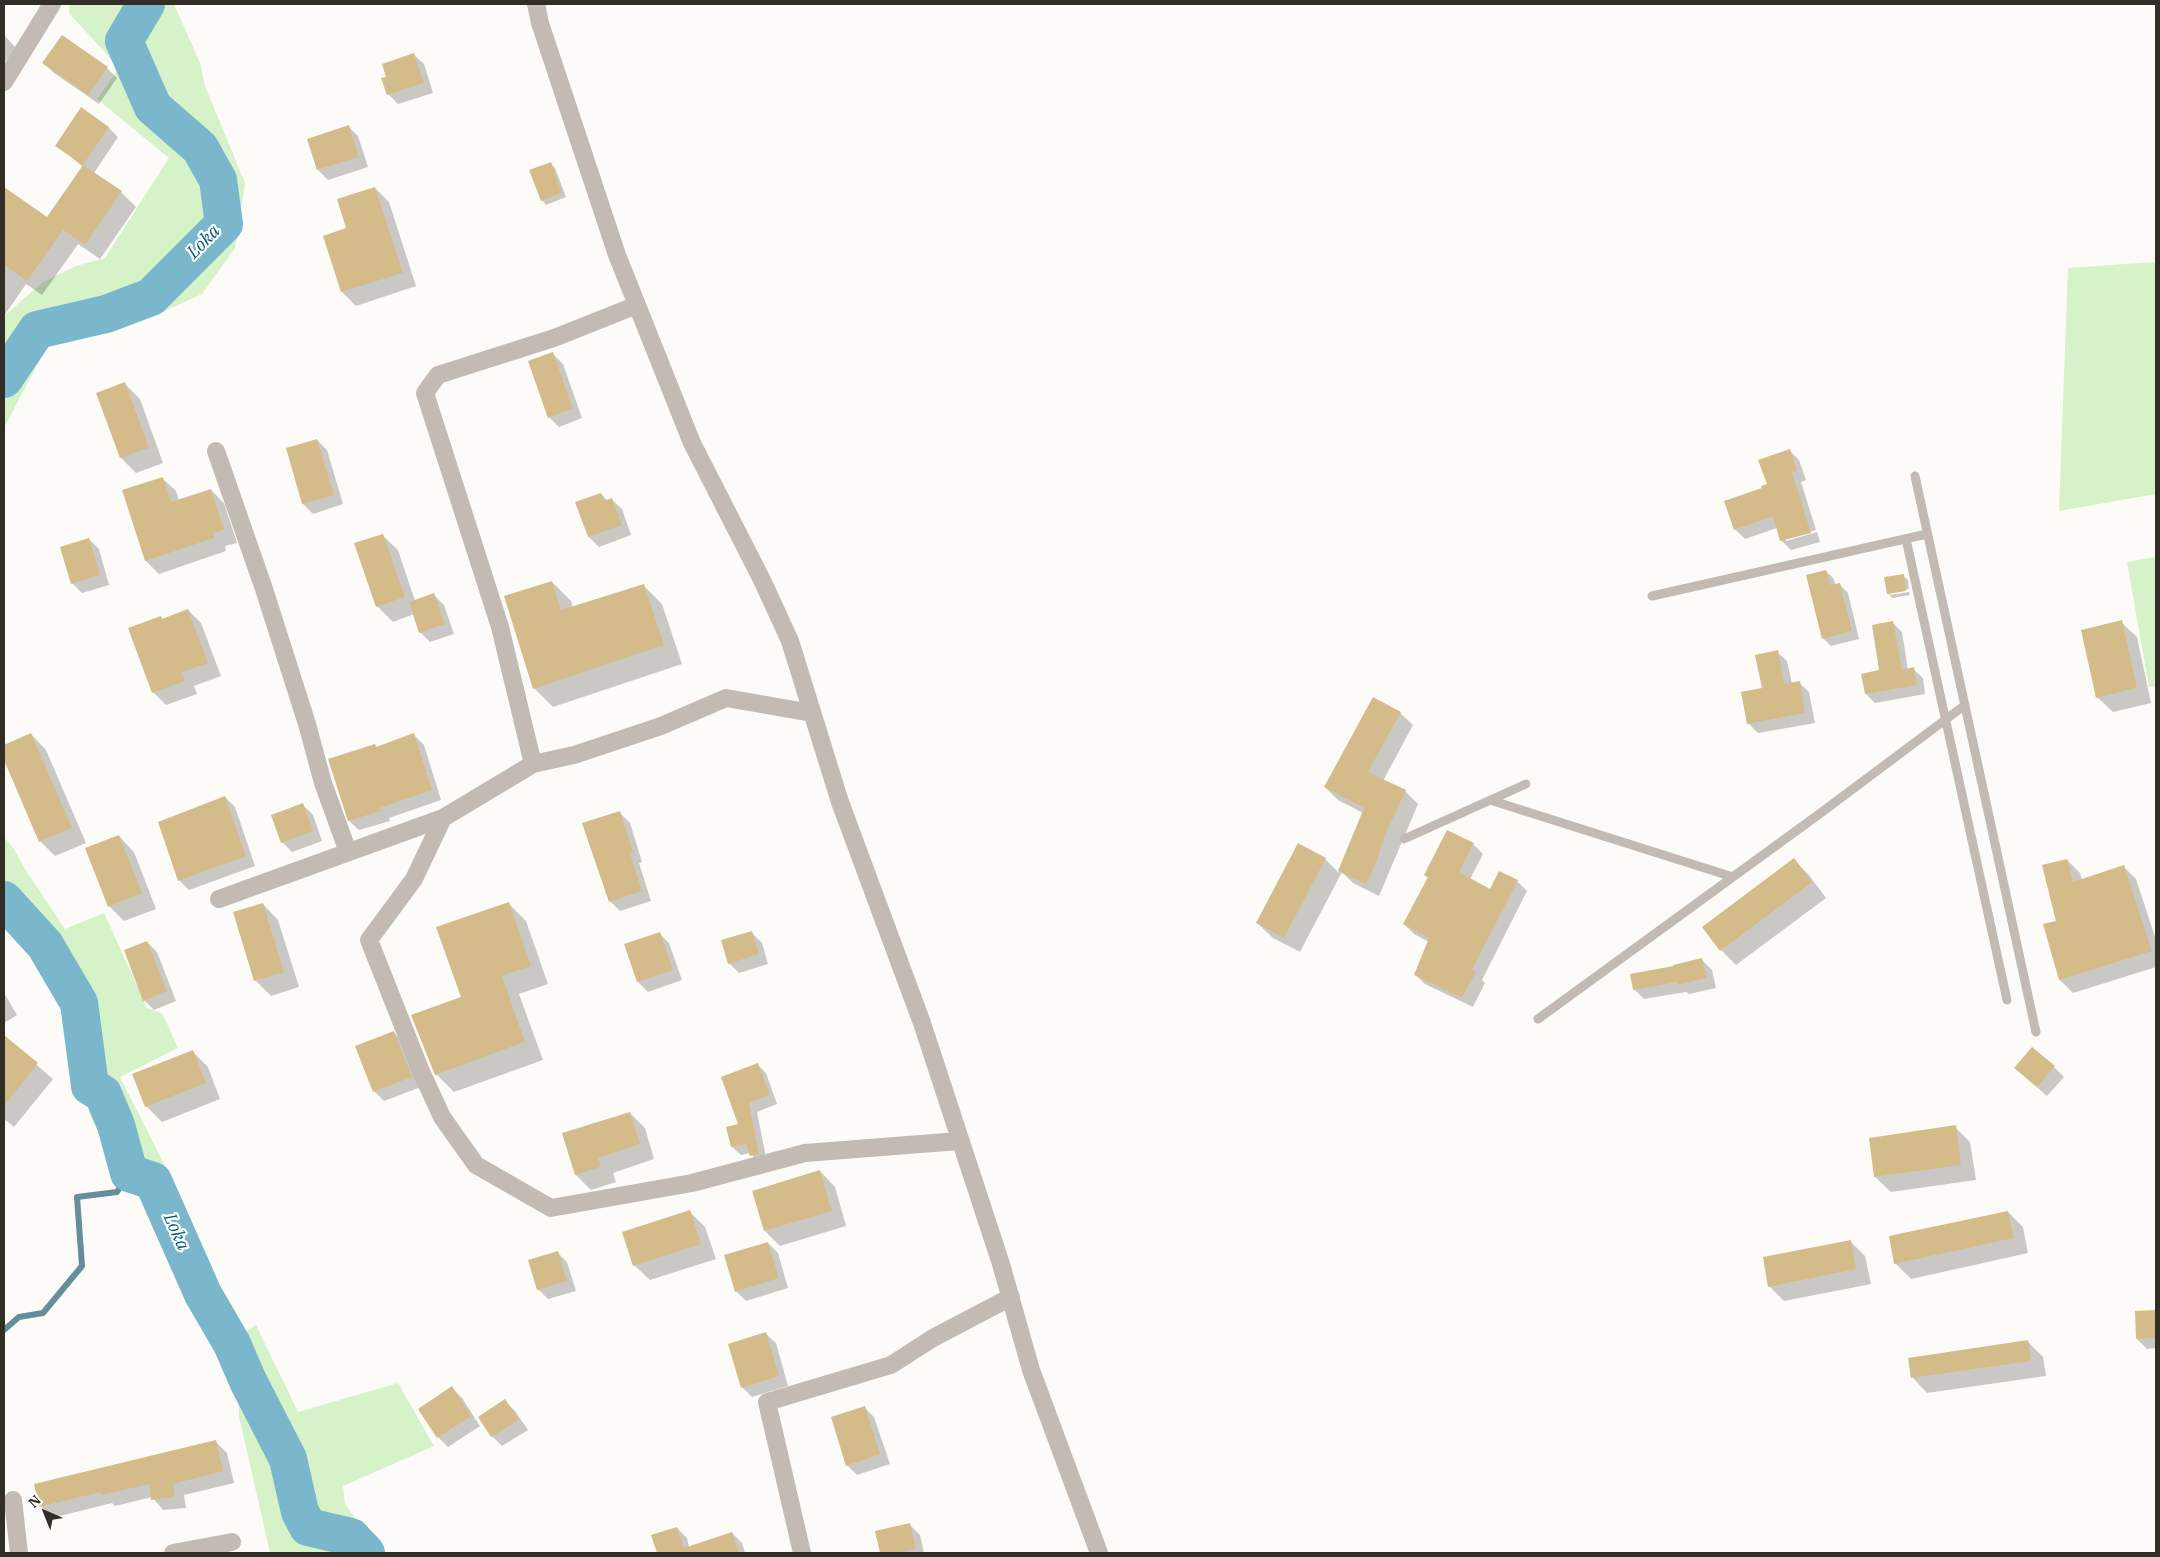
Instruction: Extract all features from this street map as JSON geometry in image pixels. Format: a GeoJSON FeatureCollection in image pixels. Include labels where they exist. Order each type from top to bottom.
{"type":"FeatureCollection","features":[{"type":"Feature","properties":{"kind":"street"},"geometry":{"type":"LineString","coordinates":[[4,82],[52,4]]}},
{"type":"Feature","properties":{"kind":"street"},"geometry":{"type":"LineString","coordinates":[[536,4],[540,23],[617,255],[636,305],[692,443],[762,580],[790,641],[840,802],[922,1023],[1010,1297],[1031,1370],[1099,1553]]}},
{"type":"Feature","properties":{"kind":"street"},"geometry":{"type":"LineString","coordinates":[[533,764],[500,628],[425,393],[438,375],[554,338],[636,305]]}},
{"type":"Feature","properties":{"kind":"street"},"geometry":{"type":"LineString","coordinates":[[216,451],[264,589],[307,724],[323,783],[348,852]]}},
{"type":"Feature","properties":{"kind":"street"},"geometry":{"type":"LineString","coordinates":[[219,899],[443,818],[533,764],[574,755],[661,726],[726,698],[812,713]]}},
{"type":"Feature","properties":{"kind":"street"},"geometry":{"type":"LineString","coordinates":[[443,818],[414,879],[369,940],[420,1069],[442,1117],[476,1165],[551,1208],[692,1183],[805,1153],[959,1141]]}},
{"type":"Feature","properties":{"kind":"street"},"geometry":{"type":"LineString","coordinates":[[802,1553],[767,1402],[891,1365],[933,1338],[1010,1297]]}},
{"type":"Feature","properties":{"kind":"street"},"geometry":{"type":"LineString","coordinates":[[13,1500],[19,1553]]}},
{"type":"Feature","properties":{"kind":"street"},"geometry":{"type":"LineString","coordinates":[[173,1553],[232,1542]]}},
{"type":"Feature","properties":{"kind":"lane"},"geometry":{"type":"LineString","coordinates":[[1915,476],[2036,1032]]}},
{"type":"Feature","properties":{"kind":"lane"},"geometry":{"type":"LineString","coordinates":[[1652,596],[1927,534]]}},
{"type":"Feature","properties":{"kind":"lane"},"geometry":{"type":"LineString","coordinates":[[1906,539],[2006,1000]]}},
{"type":"Feature","properties":{"kind":"lane"},"geometry":{"type":"LineString","coordinates":[[1538,1019],[1965,705]]}},
{"type":"Feature","properties":{"kind":"lane"},"geometry":{"type":"LineString","coordinates":[[1404,839],[1526,784]]}},
{"type":"Feature","properties":{"kind":"lane"},"geometry":{"type":"LineString","coordinates":[[1490,800],[1733,877]]}},
{"type":"Feature","properties":{"kind":"green space"},"geometry":{"type":"Polygon","coordinates":[[[70,4],[174,4],[200,63],[205,86],[245,183],[235,248],[202,294],[149,318],[85,325],[48,344],[4,428],[4,316],[43,282],[76,266],[105,258],[169,158],[97,99],[119,68],[69,13],[70,4]]]}},
{"type":"Feature","properties":{"kind":"green space"},"geometry":{"type":"Polygon","coordinates":[[[2156,262],[2156,494],[2059,511],[2068,268],[2156,262]]]}},
{"type":"Feature","properties":{"kind":"green space"},"geometry":{"type":"Polygon","coordinates":[[[2156,557],[2156,686],[2149,687],[2127,562],[2156,557]]]}},
{"type":"Feature","properties":{"kind":"green space"},"geometry":{"type":"Polygon","coordinates":[[[4,837],[14,849],[23,866],[65,929],[104,913],[147,1008],[162,1013],[178,1048],[120,1077],[168,1172],[130,1192],[113,1165],[89,1112],[89,1059],[68,1023],[44,953],[4,909],[4,837]]]}},
{"type":"Feature","properties":{"kind":"green space"},"geometry":{"type":"Polygon","coordinates":[[[256,1325],[298,1412],[398,1383],[434,1446],[343,1486],[345,1504],[379,1553],[270,1553],[239,1416],[240,1367],[229,1342],[256,1325]]]}},
{"type":"Feature","properties":{"kind":"building"},"geometry":{"type":"Polygon","coordinates":[[[62,35],[108,67],[88,95],[42,63],[62,35]]]}},
{"type":"Feature","properties":{"kind":"building"},"geometry":{"type":"Polygon","coordinates":[[[414,53],[424,83],[387,95],[381,78],[386,77],[382,64],[414,53]]]}},
{"type":"Feature","properties":{"kind":"building"},"geometry":{"type":"Polygon","coordinates":[[[81,107],[109,127],[83,165],[55,146],[81,107]]]}},
{"type":"Feature","properties":{"kind":"building"},"geometry":{"type":"Polygon","coordinates":[[[349,125],[359,157],[317,170],[307,139],[349,125]]]}},
{"type":"Feature","properties":{"kind":"building"},"geometry":{"type":"Polygon","coordinates":[[[551,162],[562,193],[541,201],[529,170],[551,162]]]}},
{"type":"Feature","properties":{"kind":"building"},"geometry":{"type":"Polygon","coordinates":[[[83,165],[122,191],[85,245],[63,230],[27,281],[4,265],[4,187],[47,217],[83,165]]]}},
{"type":"Feature","properties":{"kind":"building"},"geometry":{"type":"Polygon","coordinates":[[[375,187],[403,273],[341,292],[323,236],[346,228],[337,199],[375,187]]]}},
{"type":"Feature","properties":{"kind":"building"},"geometry":{"type":"Polygon","coordinates":[[[553,352],[573,408],[548,418],[528,361],[553,352]]]}},
{"type":"Feature","properties":{"kind":"building"},"geometry":{"type":"Polygon","coordinates":[[[125,382],[149,448],[120,458],[96,393],[125,382]]]}},
{"type":"Feature","properties":{"kind":"building"},"geometry":{"type":"Polygon","coordinates":[[[317,439],[334,495],[302,504],[286,448],[317,439]]]}},
{"type":"Feature","properties":{"kind":"building"},"geometry":{"type":"Polygon","coordinates":[[[1790,449],[1797,471],[1792,472],[1811,533],[1780,541],[1773,516],[1734,530],[1724,501],[1762,488],[1761,486],[1767,484],[1758,460],[1790,449]]]}},
{"type":"Feature","properties":{"kind":"building"},"geometry":{"type":"Polygon","coordinates":[[[163,477],[171,502],[211,489],[224,530],[213,533],[214,538],[145,561],[122,490],[163,477]]]}},
{"type":"Feature","properties":{"kind":"building"},"geometry":{"type":"Polygon","coordinates":[[[601,493],[604,501],[612,498],[622,525],[588,537],[575,502],[601,493]]]}},
{"type":"Feature","properties":{"kind":"building"},"geometry":{"type":"Polygon","coordinates":[[[383,534],[405,597],[376,607],[354,543],[383,534]]]}},
{"type":"Feature","properties":{"kind":"building"},"geometry":{"type":"Polygon","coordinates":[[[89,538],[100,575],[71,584],[60,547],[89,538]]]}},
{"type":"Feature","properties":{"kind":"building"},"geometry":{"type":"Polygon","coordinates":[[[1826,570],[1830,585],[1840,583],[1852,631],[1822,639],[1806,575],[1826,570]]]}},
{"type":"Feature","properties":{"kind":"building"},"geometry":{"type":"Polygon","coordinates":[[[1904,574],[1906,591],[1887,594],[1884,577],[1904,574]]]}},
{"type":"Feature","properties":{"kind":"building"},"geometry":{"type":"Polygon","coordinates":[[[552,581],[561,610],[644,584],[664,645],[533,689],[504,596],[552,581]]]}},
{"type":"Feature","properties":{"kind":"building"},"geometry":{"type":"Polygon","coordinates":[[[434,593],[445,624],[419,633],[409,602],[434,593]]]}},
{"type":"Feature","properties":{"kind":"building"},"geometry":{"type":"Polygon","coordinates":[[[188,609],[208,663],[181,673],[185,681],[152,693],[128,628],[161,616],[162,619],[188,609]]]}},
{"type":"Feature","properties":{"kind":"building"},"geometry":{"type":"Polygon","coordinates":[[[2122,620],[2137,688],[2096,698],[2081,630],[2122,620]]]}},
{"type":"Feature","properties":{"kind":"building"},"geometry":{"type":"Polygon","coordinates":[[[1893,621],[1902,670],[1914,667],[1917,685],[1865,694],[1861,674],[1879,670],[1872,625],[1893,621]]]}},
{"type":"Feature","properties":{"kind":"building"},"geometry":{"type":"Polygon","coordinates":[[[1778,650],[1784,684],[1800,681],[1805,713],[1747,724],[1741,692],[1762,688],[1755,655],[1778,650]]]}},
{"type":"Feature","properties":{"kind":"building"},"geometry":{"type":"Polygon","coordinates":[[[1373,697],[1401,712],[1368,772],[1406,790],[1385,835],[1376,863],[1366,884],[1338,871],[1364,808],[1324,787],[1373,697]]]}},
{"type":"Feature","properties":{"kind":"building"},"geometry":{"type":"Polygon","coordinates":[[[31,733],[72,828],[39,842],[4,760],[4,745],[31,733]]]}},
{"type":"Feature","properties":{"kind":"building"},"geometry":{"type":"Polygon","coordinates":[[[414,733],[432,790],[380,808],[381,811],[348,821],[328,759],[375,744],[376,747],[414,733]]]}},
{"type":"Feature","properties":{"kind":"building"},"geometry":{"type":"Polygon","coordinates":[[[225,796],[246,856],[178,881],[158,822],[225,796]]]}},
{"type":"Feature","properties":{"kind":"building"},"geometry":{"type":"Polygon","coordinates":[[[303,803],[313,831],[281,843],[271,815],[303,803]]]}},
{"type":"Feature","properties":{"kind":"building"},"geometry":{"type":"Polygon","coordinates":[[[620,811],[633,852],[630,853],[642,891],[609,902],[582,823],[620,811]]]}},
{"type":"Feature","properties":{"kind":"building"},"geometry":{"type":"Polygon","coordinates":[[[1447,830],[1474,843],[1459,872],[1490,889],[1499,871],[1518,880],[1472,970],[1476,972],[1462,998],[1414,975],[1429,938],[1403,924],[1428,877],[1424,875],[1447,830]]]}},
{"type":"Feature","properties":{"kind":"building"},"geometry":{"type":"Polygon","coordinates":[[[119,835],[142,893],[108,907],[85,848],[119,835]]]}},
{"type":"Feature","properties":{"kind":"building"},"geometry":{"type":"Polygon","coordinates":[[[1298,843],[1326,858],[1284,938],[1256,923],[1298,843]]]}},
{"type":"Feature","properties":{"kind":"building"},"geometry":{"type":"Polygon","coordinates":[[[1794,858],[1812,882],[1720,951],[1702,927],[1794,858]]]}},
{"type":"Feature","properties":{"kind":"building"},"geometry":{"type":"Polygon","coordinates":[[[2067,859],[2073,882],[2124,865],[2152,951],[2059,980],[2043,924],[2056,921],[2042,865],[2067,859]]]}},
{"type":"Feature","properties":{"kind":"building"},"geometry":{"type":"Polygon","coordinates":[[[509,902],[531,966],[502,976],[525,1042],[435,1075],[411,1015],[461,997],[436,927],[509,902]]]}},
{"type":"Feature","properties":{"kind":"building"},"geometry":{"type":"Polygon","coordinates":[[[263,903],[284,972],[254,981],[233,912],[263,903]]]}},
{"type":"Feature","properties":{"kind":"building"},"geometry":{"type":"Polygon","coordinates":[[[752,931],[759,954],[728,964],[721,940],[752,931]]]}},
{"type":"Feature","properties":{"kind":"building"},"geometry":{"type":"Polygon","coordinates":[[[660,932],[673,970],[637,982],[624,944],[660,932]]]}},
{"type":"Feature","properties":{"kind":"building"},"geometry":{"type":"Polygon","coordinates":[[[147,941],[167,991],[143,1001],[124,950],[147,941]]]}},
{"type":"Feature","properties":{"kind":"building"},"geometry":{"type":"Polygon","coordinates":[[[1702,958],[1707,978],[1678,985],[1677,982],[1633,990],[1630,974],[1674,966],[1702,958]]]}},
{"type":"Feature","properties":{"kind":"building"},"geometry":{"type":"Polygon","coordinates":[[[394,1031],[412,1077],[373,1092],[355,1046],[394,1031]]]}},
{"type":"Feature","properties":{"kind":"building"},"geometry":{"type":"Polygon","coordinates":[[[4,1035],[38,1063],[4,1106],[4,1035]]]}},
{"type":"Feature","properties":{"kind":"building"},"geometry":{"type":"Polygon","coordinates":[[[2032,1047],[2055,1066],[2037,1087],[2014,1068],[2032,1047]]]}},
{"type":"Feature","properties":{"kind":"building"},"geometry":{"type":"Polygon","coordinates":[[[193,1050],[206,1083],[145,1107],[132,1074],[193,1050]]]}},
{"type":"Feature","properties":{"kind":"building"},"geometry":{"type":"Polygon","coordinates":[[[758,1063],[770,1095],[749,1103],[759,1154],[750,1156],[746,1144],[731,1147],[726,1127],[738,1124],[721,1077],[758,1063]]]}},
{"type":"Feature","properties":{"kind":"building"},"geometry":{"type":"Polygon","coordinates":[[[630,1112],[640,1144],[598,1158],[601,1167],[575,1175],[562,1133],[630,1112]]]}},
{"type":"Feature","properties":{"kind":"building"},"geometry":{"type":"Polygon","coordinates":[[[1956,1125],[1961,1165],[1874,1177],[1869,1138],[1956,1125]]]}},
{"type":"Feature","properties":{"kind":"building"},"geometry":{"type":"Polygon","coordinates":[[[820,1170],[832,1211],[764,1231],[752,1191],[820,1170]]]}},
{"type":"Feature","properties":{"kind":"building"},"geometry":{"type":"Polygon","coordinates":[[[690,1210],[701,1244],[633,1266],[622,1232],[690,1210]]]}},
{"type":"Feature","properties":{"kind":"building"},"geometry":{"type":"Polygon","coordinates":[[[2008,1211],[2014,1238],[1894,1264],[1889,1236],[2008,1211]]]}},
{"type":"Feature","properties":{"kind":"building"},"geometry":{"type":"Polygon","coordinates":[[[1851,1240],[1856,1269],[1768,1287],[1763,1257],[1851,1240]]]}},
{"type":"Feature","properties":{"kind":"building"},"geometry":{"type":"Polygon","coordinates":[[[768,1242],[779,1278],[735,1292],[724,1255],[768,1242]]]}},
{"type":"Feature","properties":{"kind":"building"},"geometry":{"type":"Polygon","coordinates":[[[558,1251],[567,1281],[537,1290],[528,1260],[558,1251]]]}},
{"type":"Feature","properties":{"kind":"building"},"geometry":{"type":"Polygon","coordinates":[[[2156,1310],[2156,1338],[2136,1339],[2135,1311],[2156,1310]]]}},
{"type":"Feature","properties":{"kind":"building"},"geometry":{"type":"Polygon","coordinates":[[[766,1332],[779,1376],[741,1388],[728,1344],[766,1332]]]}},
{"type":"Feature","properties":{"kind":"building"},"geometry":{"type":"Polygon","coordinates":[[[2028,1340],[2031,1361],[1911,1378],[1908,1358],[2028,1340]]]}},
{"type":"Feature","properties":{"kind":"building"},"geometry":{"type":"Polygon","coordinates":[[[452,1386],[471,1416],[437,1438],[418,1409],[452,1386]]]}},
{"type":"Feature","properties":{"kind":"building"},"geometry":{"type":"Polygon","coordinates":[[[505,1399],[519,1420],[491,1437],[478,1417],[505,1399]]]}},
{"type":"Feature","properties":{"kind":"building"},"geometry":{"type":"Polygon","coordinates":[[[865,1406],[880,1454],[846,1466],[831,1417],[865,1406]]]}},
{"type":"Feature","properties":{"kind":"building"},"geometry":{"type":"Polygon","coordinates":[[[216,1440],[223,1471],[173,1484],[175,1497],[151,1500],[149,1484],[102,1495],[101,1492],[39,1507],[34,1484],[216,1440]]]}},
{"type":"Feature","properties":{"kind":"building"},"geometry":{"type":"Polygon","coordinates":[[[910,1523],[916,1549],[896,1553],[880,1553],[875,1531],[910,1523]]]}},
{"type":"Feature","properties":{"kind":"building"},"geometry":{"type":"Polygon","coordinates":[[[677,1527],[684,1548],[732,1532],[739,1553],[657,1553],[651,1535],[677,1527]]]}},
{"type":"Feature","properties":{"kind":"waterway","name":"Loka"},"geometry":{"type":"LineString","coordinates":[[4,379],[37,330],[106,314],[151,297],[224,224],[218,180],[200,148],[153,107],[124,41],[146,4]]}},
{"type":"Feature","properties":{"kind":"waterway","name":"Loka"},"geometry":{"type":"LineString","coordinates":[[4,900],[45,945],[79,1003],[90,1086],[103,1094],[116,1125],[129,1173],[153,1181],[203,1294],[232,1344],[248,1381],[288,1459],[300,1512],[308,1527],[351,1537],[366,1553]]}},
{"type":"Feature","properties":{"kind":"waterway"},"geometry":{"type":"LineString","coordinates":[[4,1330],[19,1317],[43,1313],[82,1266],[77,1197],[117,1192],[129,1173]]}}]}
